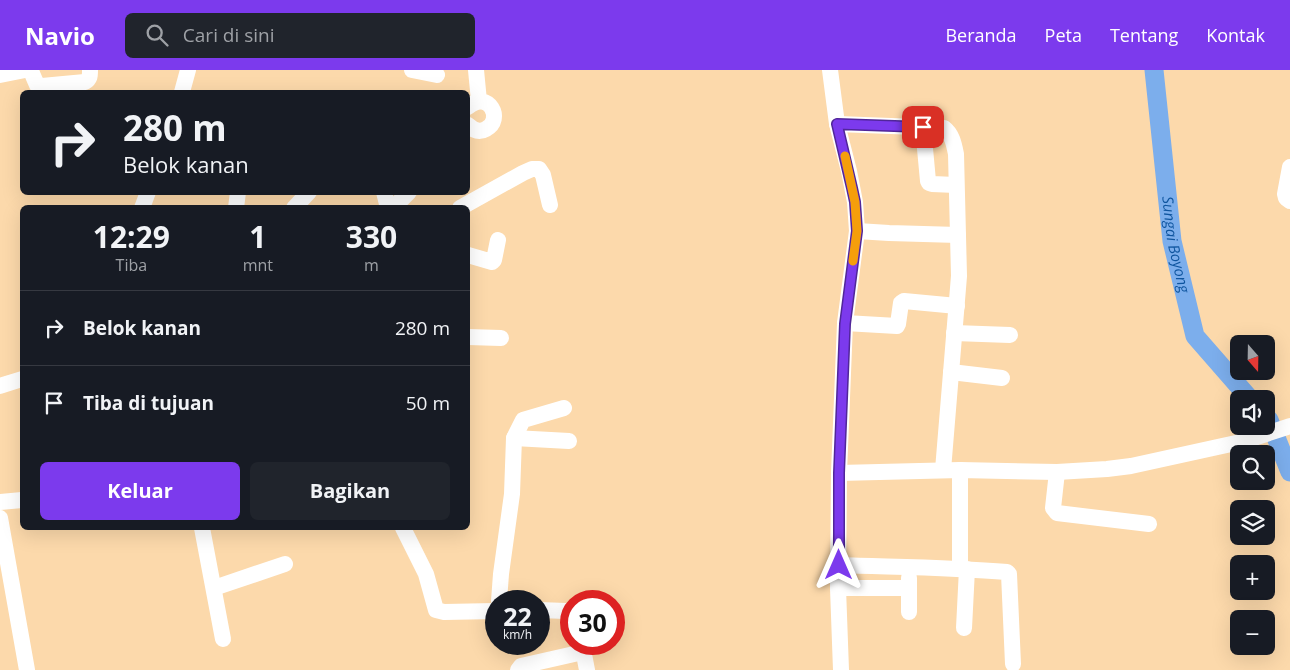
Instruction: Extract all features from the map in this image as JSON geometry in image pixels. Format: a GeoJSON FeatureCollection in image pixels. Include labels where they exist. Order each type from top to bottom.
{"type":"FeatureCollection","features":[{"type":"Feature","properties":{"kind":"street"},"geometry":{"type":"LineString","coordinates":[[0,75],[27,70],[31,71],[37,86],[42,86],[85,82],[89,79],[90,70]]}},
{"type":"Feature","properties":{"kind":"street"},"geometry":{"type":"LineString","coordinates":[[183,90],[188,70]]}},
{"type":"Feature","properties":{"kind":"street"},"geometry":{"type":"LineString","coordinates":[[412,70],[437,75]]}},
{"type":"Feature","properties":{"kind":"street"},"geometry":{"type":"LineString","coordinates":[[470,130],[481,131],[489,128],[494,121],[494,112],[489,105],[473,104],[476,70]]}},
{"type":"Feature","properties":{"kind":"street"},"geometry":{"type":"LineString","coordinates":[[830,70],[837,124],[855,202],[857,231],[845,324],[839,473],[838,588],[841,670]]}},
{"type":"Feature","properties":{"kind":"street"},"geometry":{"type":"LineString","coordinates":[[837,124],[944,128],[954,142],[956,154],[959,276],[943,470]]}},
{"type":"Feature","properties":{"kind":"street"},"geometry":{"type":"LineString","coordinates":[[923,127],[928,181],[932,184],[956,185]]}},
{"type":"Feature","properties":{"kind":"street"},"geometry":{"type":"LineString","coordinates":[[1290,167],[1285,194],[1286,198],[1290,201]]}},
{"type":"Feature","properties":{"kind":"street"},"geometry":{"type":"LineString","coordinates":[[465,205],[536,168],[543,175],[550,205]]}},
{"type":"Feature","properties":{"kind":"street"},"geometry":{"type":"LineString","coordinates":[[297,205],[306,195]]}},
{"type":"Feature","properties":{"kind":"street"},"geometry":{"type":"LineString","coordinates":[[396,205],[406,195]]}},
{"type":"Feature","properties":{"kind":"street"},"geometry":{"type":"LineString","coordinates":[[857,231],[889,234],[958,235]]}},
{"type":"Feature","properties":{"kind":"street"},"geometry":{"type":"LineString","coordinates":[[470,256],[492,262],[498,240]]}},
{"type":"Feature","properties":{"kind":"street"},"geometry":{"type":"LineString","coordinates":[[845,324],[897,326],[901,303],[904,300],[957,306]]}},
{"type":"Feature","properties":{"kind":"street"},"geometry":{"type":"LineString","coordinates":[[954,333],[1010,335]]}},
{"type":"Feature","properties":{"kind":"street"},"geometry":{"type":"LineString","coordinates":[[470,337],[501,338]]}},
{"type":"Feature","properties":{"kind":"street"},"geometry":{"type":"LineString","coordinates":[[951,372],[1002,378]]}},
{"type":"Feature","properties":{"kind":"street"},"geometry":{"type":"LineString","coordinates":[[0,386],[20,380]]}},
{"type":"Feature","properties":{"kind":"street"},"geometry":{"type":"LineString","coordinates":[[500,590],[512,494],[514,438],[523,420],[564,408]]}},
{"type":"Feature","properties":{"kind":"street"},"geometry":{"type":"LineString","coordinates":[[839,473],[943,470],[1057,472],[1107,469],[1131,466],[1245,441],[1289,426]]}},
{"type":"Feature","properties":{"kind":"street"},"geometry":{"type":"LineString","coordinates":[[514,438],[570,441]]}},
{"type":"Feature","properties":{"kind":"street"},"geometry":{"type":"LineString","coordinates":[[960,470],[964,568],[964,628]]}},
{"type":"Feature","properties":{"kind":"street"},"geometry":{"type":"LineString","coordinates":[[1057,472],[1053,508],[1057,513],[1149,524]]}},
{"type":"Feature","properties":{"kind":"street"},"geometry":{"type":"LineString","coordinates":[[0,502],[20,500]]}},
{"type":"Feature","properties":{"kind":"street"},"geometry":{"type":"LineString","coordinates":[[0,518],[26,670]]}},
{"type":"Feature","properties":{"kind":"street"},"geometry":{"type":"LineString","coordinates":[[202,530],[223,639]]}},
{"type":"Feature","properties":{"kind":"street"},"geometry":{"type":"LineString","coordinates":[[404,530],[426,574],[436,610],[444,612],[485,611]]}},
{"type":"Feature","properties":{"kind":"street"},"geometry":{"type":"LineString","coordinates":[[214,588],[285,564]]}},
{"type":"Feature","properties":{"kind":"street"},"geometry":{"type":"LineString","coordinates":[[839,565],[964,568],[1007,572],[1009,574],[1013,664]]}},
{"type":"Feature","properties":{"kind":"street"},"geometry":{"type":"LineString","coordinates":[[909,568],[909,612]]}},
{"type":"Feature","properties":{"kind":"street"},"geometry":{"type":"LineString","coordinates":[[838,588],[909,588]]}},
{"type":"Feature","properties":{"kind":"street"},"geometry":{"type":"LineString","coordinates":[[518,670],[521,666],[560,654]]}},
{"type":"Feature","properties":{"kind":"street"},"geometry":{"type":"LineString","coordinates":[[583,655],[586,670]]}},
{"type":"Feature","properties":{"kind":"waterway","name":"Sungai Boyong"},"geometry":{"type":"LineString","coordinates":[[1154,70],[1172,241],[1195,336],[1242,390]]}},
{"type":"Feature","properties":{"kind":"waterway","name":"Sungai Boyong"},"geometry":{"type":"LineString","coordinates":[[1275,435],[1290,472]]}},
{"type":"Feature","properties":{"kind":"slow traffic"},"geometry":{"type":"LineString","coordinates":[[845,156],[855,202],[857,231],[853,261]]}},
{"type":"Feature","properties":{"kind":"route"},"geometry":{"type":"LineString","coordinates":[[839,565],[839,473],[845,324],[857,231],[855,202],[837,124],[923,127]]}}]}
